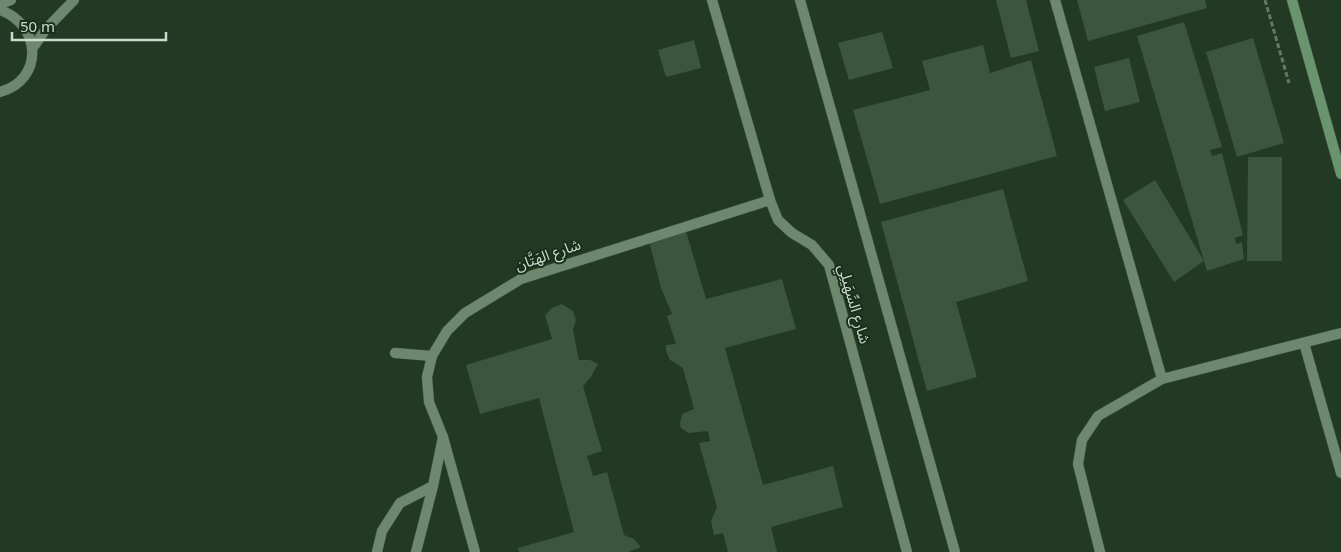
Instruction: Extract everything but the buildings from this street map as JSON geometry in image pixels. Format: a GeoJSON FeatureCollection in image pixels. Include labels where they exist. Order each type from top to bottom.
{"type":"FeatureCollection","features":[{"type":"Feature","properties":{"kind":"main road"},"geometry":{"type":"LineString","coordinates":[[1292,0],[1341,174]]}},
{"type":"Feature","properties":{"kind":"street"},"geometry":{"type":"LineString","coordinates":[[0,4],[11,0]]}},
{"type":"Feature","properties":{"kind":"street"},"geometry":{"type":"LineString","coordinates":[[32,49],[46,29],[74,0]]}},
{"type":"Feature","properties":{"kind":"street","name":"شارع السِّهَيلِي"},"geometry":{"type":"LineString","coordinates":[[712,0],[770,200],[778,220],[792,233],[812,245],[828,265],[907,552]]}},
{"type":"Feature","properties":{"kind":"street"},"geometry":{"type":"LineString","coordinates":[[800,0],[955,552]]}},
{"type":"Feature","properties":{"kind":"street"},"geometry":{"type":"LineString","coordinates":[[1055,0],[1162,379]]}},
{"type":"Feature","properties":{"kind":"street"},"geometry":{"type":"LineString","coordinates":[[0,10],[9,13],[22,24],[30,38],[32,49],[32,58],[25,76],[11,88],[1,93]]}},
{"type":"Feature","properties":{"kind":"street","name":"شارع الهَتَّان"},"geometry":{"type":"LineString","coordinates":[[475,552],[442,437],[429,402],[427,377],[432,356],[447,331],[465,313],[521,279],[770,200]]}},
{"type":"Feature","properties":{"kind":"street"},"geometry":{"type":"LineString","coordinates":[[1100,552],[1078,464],[1082,440],[1098,416],[1162,379],[1341,333]]}},
{"type":"Feature","properties":{"kind":"street"},"geometry":{"type":"LineString","coordinates":[[1304,343],[1341,473]]}},
{"type":"Feature","properties":{"kind":"street"},"geometry":{"type":"LineString","coordinates":[[394,353],[432,356]]}},
{"type":"Feature","properties":{"kind":"street"},"geometry":{"type":"LineString","coordinates":[[416,552],[433,486],[442,437]]}},
{"type":"Feature","properties":{"kind":"street"},"geometry":{"type":"LineString","coordinates":[[377,552],[382,531],[400,503],[433,486]]}},
{"type":"Feature","properties":{"kind":"path"},"geometry":{"type":"LineString","coordinates":[[1264,0],[1289,83]]}}]}
